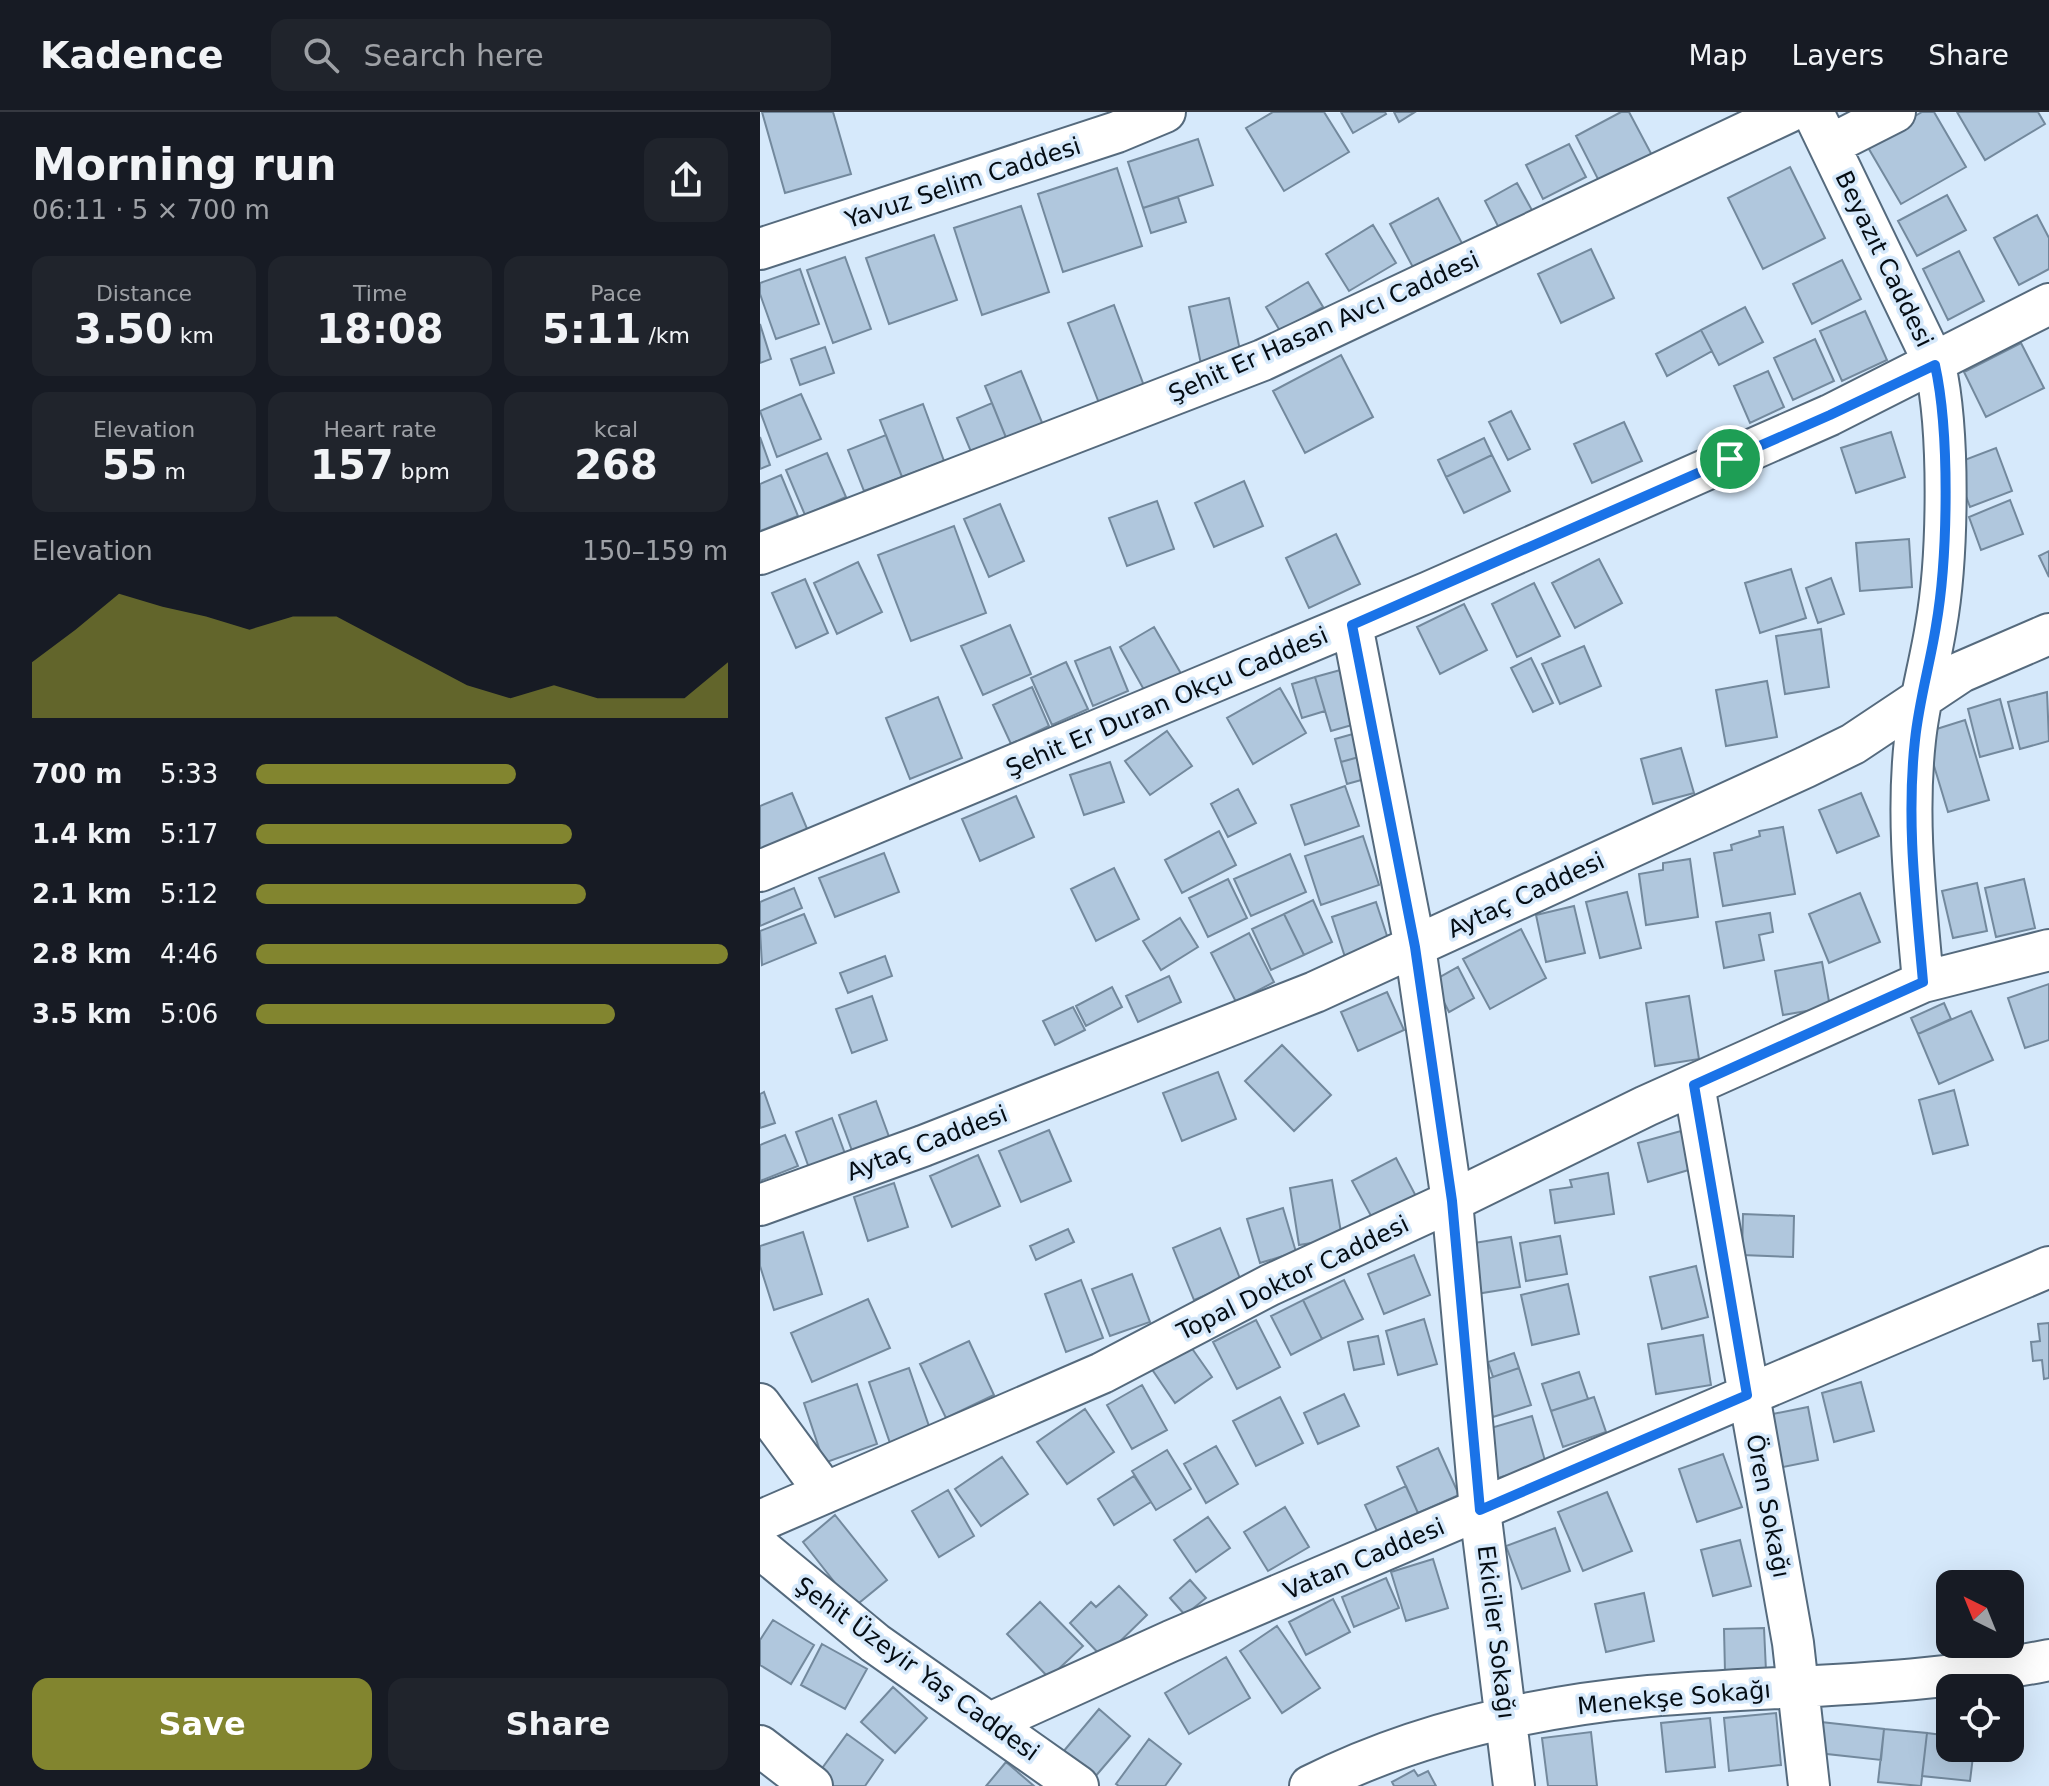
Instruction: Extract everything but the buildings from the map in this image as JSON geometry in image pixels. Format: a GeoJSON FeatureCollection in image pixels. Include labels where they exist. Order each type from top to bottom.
{"type":"FeatureCollection","features":[{"type":"Feature","properties":{"kind":"street","name":"Yavuz Selim Caddesi"},"geometry":{"type":"LineString","coordinates":[[760,247],[1117,132],[1165,112]]}},
{"type":"Feature","properties":{"kind":"street","name":"Şehit Er Hasan Avcı Caddesi"},"geometry":{"type":"LineString","coordinates":[[760,554],[1263,360],[1789,112]]}},
{"type":"Feature","properties":{"kind":"street"},"geometry":{"type":"LineString","coordinates":[[1821,129],[1895,112]]}},
{"type":"Feature","properties":{"kind":"street","name":"Beyazıt Caddesi"},"geometry":{"type":"LineString","coordinates":[[1821,129],[1935,365],[1941,391],[1944,453],[1937,624],[1921,700],[1910,834],[1923,982]]}},
{"type":"Feature","properties":{"kind":"street","name":"Şehit Er Duran Okçu Caddesi"},"geometry":{"type":"LineString","coordinates":[[760,871],[1352,625],[1830,415],[1935,365],[2049,304]]}},
{"type":"Feature","properties":{"kind":"street","name":"Ekiciler Sokağı"},"geometry":{"type":"LineString","coordinates":[[1352,625],[1415,947],[1452,1201],[1480,1510],[1514,1786]]}},
{"type":"Feature","properties":{"kind":"street","name":"Aytaç Caddesi"},"geometry":{"type":"LineString","coordinates":[[760,1205],[923,1146],[1191,1041],[1415,947],[1853,744],[1961,672],[2049,634]]}},
{"type":"Feature","properties":{"kind":"street","name":"Topal Doktor Caddesi"},"geometry":{"type":"LineString","coordinates":[[760,1521],[1102,1373],[1270,1285],[1694,1085],[1923,982],[2049,950]]}},
{"type":"Feature","properties":{"kind":"street","name":"Ören Sokağı"},"geometry":{"type":"LineString","coordinates":[[1694,1085],[1799,1687],[1809,1786]]}},
{"type":"Feature","properties":{"kind":"street","name":"Vatan Caddesi"},"geometry":{"type":"LineString","coordinates":[[990,1723],[1171,1641],[2049,1267]]}},
{"type":"Feature","properties":{"kind":"street"},"geometry":{"type":"LineString","coordinates":[[760,1404],[824,1491]]}},
{"type":"Feature","properties":{"kind":"street","name":"Şehit Üzeyir Yaş Caddesi"},"geometry":{"type":"LineString","coordinates":[[760,1548],[875,1643],[1078,1786]]}},
{"type":"Feature","properties":{"kind":"street","name":"Menekşe Sokağı"},"geometry":{"type":"LineString","coordinates":[[1310,1786],[1425,1740],[1507,1719],[1648,1697],[1944,1675],[2049,1660]]}},
{"type":"Feature","properties":{"kind":"street"},"geometry":{"type":"LineString","coordinates":[[760,1746],[812,1786]]}},
{"type":"Feature","properties":{"kind":"route"},"geometry":{"type":"LineString","coordinates":[[1935,365],[1941,391],[1944,453],[1940,578],[1937,624],[1915,740],[1910,834],[1923,982],[1694,1085],[1747,1395],[1480,1510],[1452,1201],[1415,947],[1352,625],[1730,459],[1935,365]]}}]}
